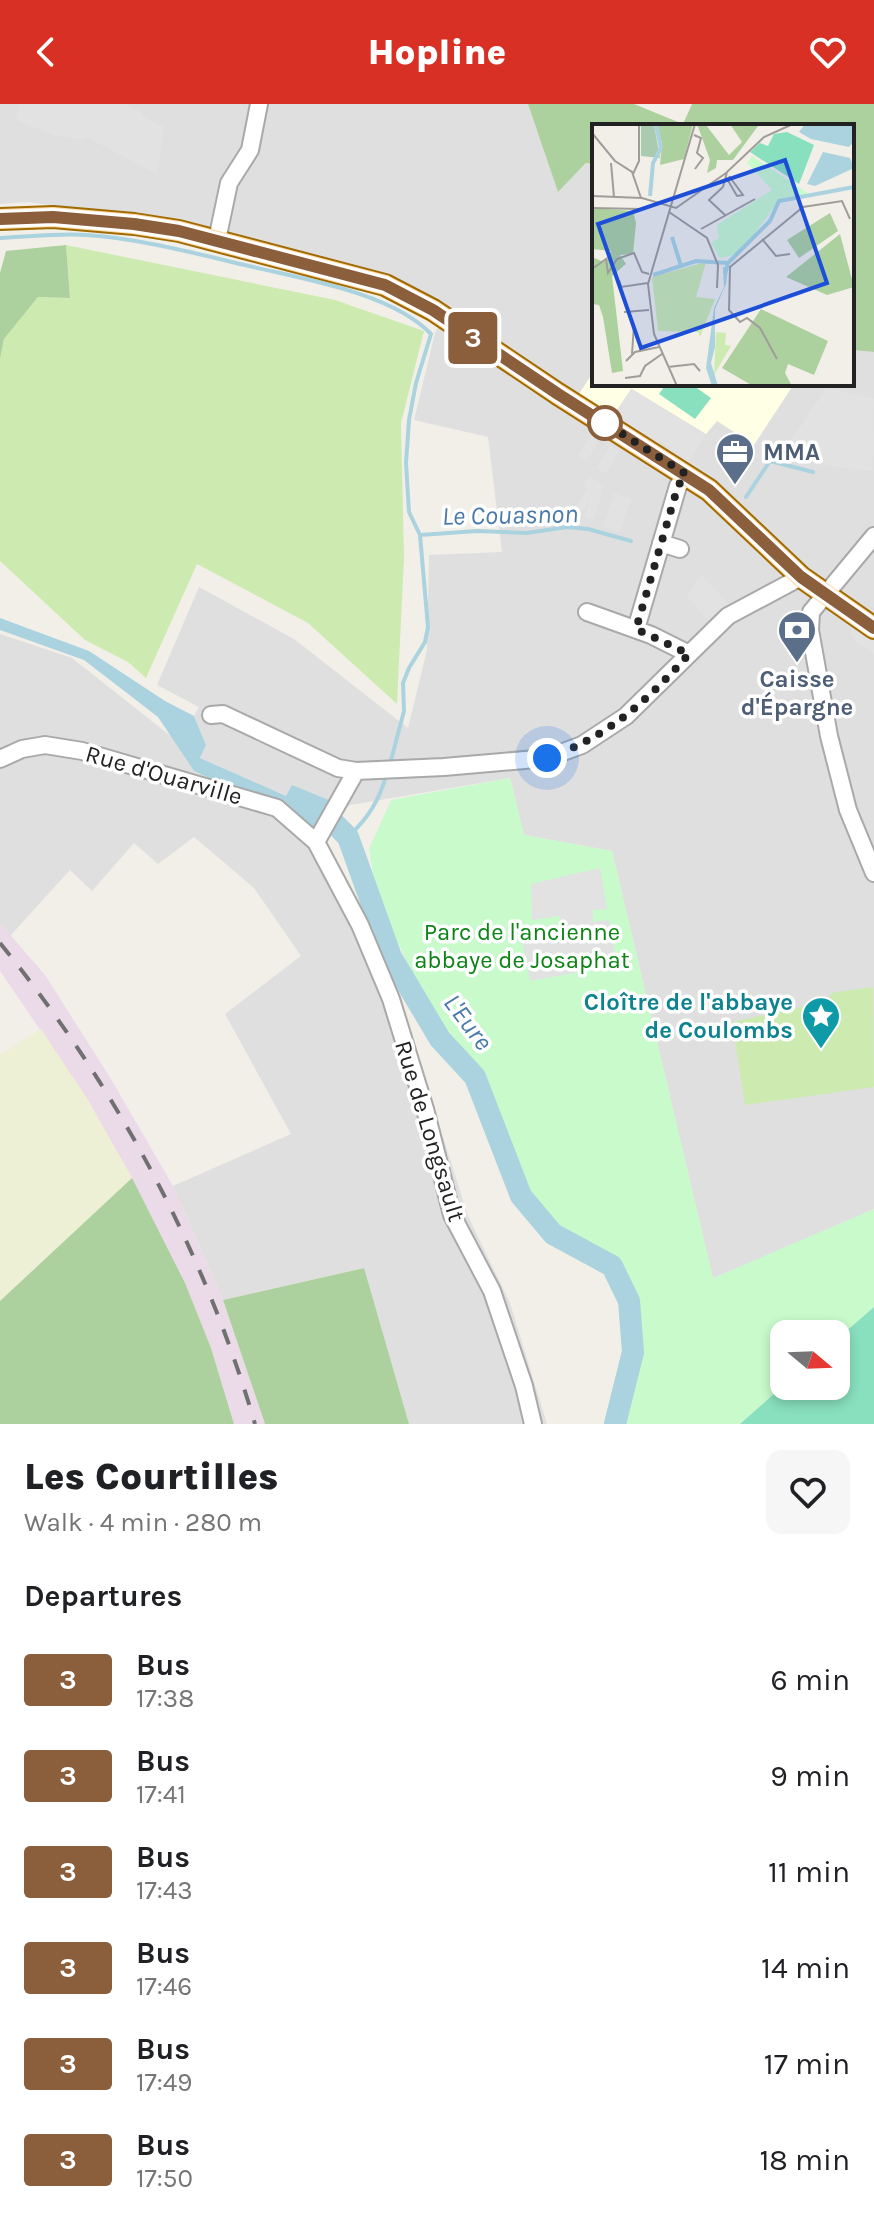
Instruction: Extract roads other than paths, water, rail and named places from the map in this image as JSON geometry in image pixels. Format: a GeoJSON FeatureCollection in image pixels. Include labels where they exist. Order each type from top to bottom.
{"type":"FeatureCollection","features":[{"type":"Feature","properties":{"kind":"main road"},"geometry":{"type":"LineString","coordinates":[[0,219],[53,217],[134,224],[217,240],[385,285],[433,310],[558,394],[686,474],[728,506],[801,577],[874,628]]}},
{"type":"Feature","properties":{"kind":"street"},"geometry":{"type":"LineString","coordinates":[[217,240],[229,183],[250,150],[259,104]]}},
{"type":"Feature","properties":{"kind":"street"},"geometry":{"type":"LineString","coordinates":[[636,629],[678,486],[686,474]]}},
{"type":"Feature","properties":{"kind":"street"},"geometry":{"type":"LineString","coordinates":[[874,536],[811,612],[810,630],[829,736],[848,810],[874,873]]}},
{"type":"Feature","properties":{"kind":"street"},"geometry":{"type":"LineString","coordinates":[[661,543],[680,549]]}},
{"type":"Feature","properties":{"kind":"street"},"geometry":{"type":"LineString","coordinates":[[211,715],[223,714],[338,768],[356,771],[547,758],[582,745],[626,716],[728,616],[801,577]]}},
{"type":"Feature","properties":{"kind":"street"},"geometry":{"type":"LineString","coordinates":[[587,612],[636,629],[689,654]]}},
{"type":"Feature","properties":{"kind":"street","name":"Rue d'Ouarville"},"geometry":{"type":"LineString","coordinates":[[0,759],[22,749],[45,745],[82,751],[277,808],[318,839]]}},
{"type":"Feature","properties":{"kind":"street"},"geometry":{"type":"LineString","coordinates":[[318,839],[356,771]]}},
{"type":"Feature","properties":{"kind":"street","name":"Rue de Longsault"},"geometry":{"type":"LineString","coordinates":[[318,839],[360,925],[391,999],[425,1109],[452,1215],[492,1291],[524,1386],[533,1424]]}},
{"type":"Feature","properties":{"kind":"water"},"geometry":{"type":"Polygon","coordinates":[[[0,618],[89,651],[165,701],[194,716],[206,745],[200,758],[286,796],[292,785],[331,801],[315,829],[282,803],[217,782],[194,771],[158,717],[84,660],[0,630],[0,618]]]}},
{"type":"Feature","properties":{"kind":"waterway","name":"Le Couasnon"},"geometry":{"type":"LineString","coordinates":[[0,238],[86,235],[126,239],[189,252],[320,282],[371,298],[394,308],[431,334],[416,383],[406,463],[409,512],[420,535],[428,627],[425,642],[403,683],[404,711],[390,764]]}},
{"type":"Feature","properties":{"kind":"waterway","name":"Le Couasnon"},"geometry":{"type":"LineString","coordinates":[[746,497],[770,461],[813,472]]}},
{"type":"Feature","properties":{"kind":"waterway","name":"Le Couasnon"},"geometry":{"type":"LineString","coordinates":[[420,535],[477,531],[527,533],[567,527],[588,529],[631,541]]}},
{"type":"Feature","properties":{"kind":"waterway"},"geometry":{"type":"LineString","coordinates":[[348,837],[372,808],[387,773]]}},
{"type":"Feature","properties":{"kind":"waterway","name":"L'Eure"},"geometry":{"type":"LineString","coordinates":[[313,809],[324,813],[348,837],[391,957],[440,1039],[475,1077],[521,1196],[553,1234],[612,1266],[629,1301],[633,1352],[615,1424]]}},
{"type":"Feature","properties":{"kind":"railway"},"geometry":{"type":"LineString","coordinates":[[0,943],[81,1053],[152,1171],[210,1295],[255,1424]]}},
{"type":"Feature","properties":{"kind":"place","name":"MMA"},"geometry":{"type":"Point","coordinates":[735,486]}},
{"type":"Feature","properties":{"kind":"place","name":"Caisse d'Épargne"},"geometry":{"type":"Point","coordinates":[797,664]}},
{"type":"Feature","properties":{"kind":"place","name":"Cloître de l'abbaye de Coulombs"},"geometry":{"type":"Point","coordinates":[821,1050]}},
{"type":"Feature","properties":{"kind":"park label","name":"Parc de l'ancienne abbaye de Josaphat"},"geometry":{"type":"Point","coordinates":[522,946]}}]}
